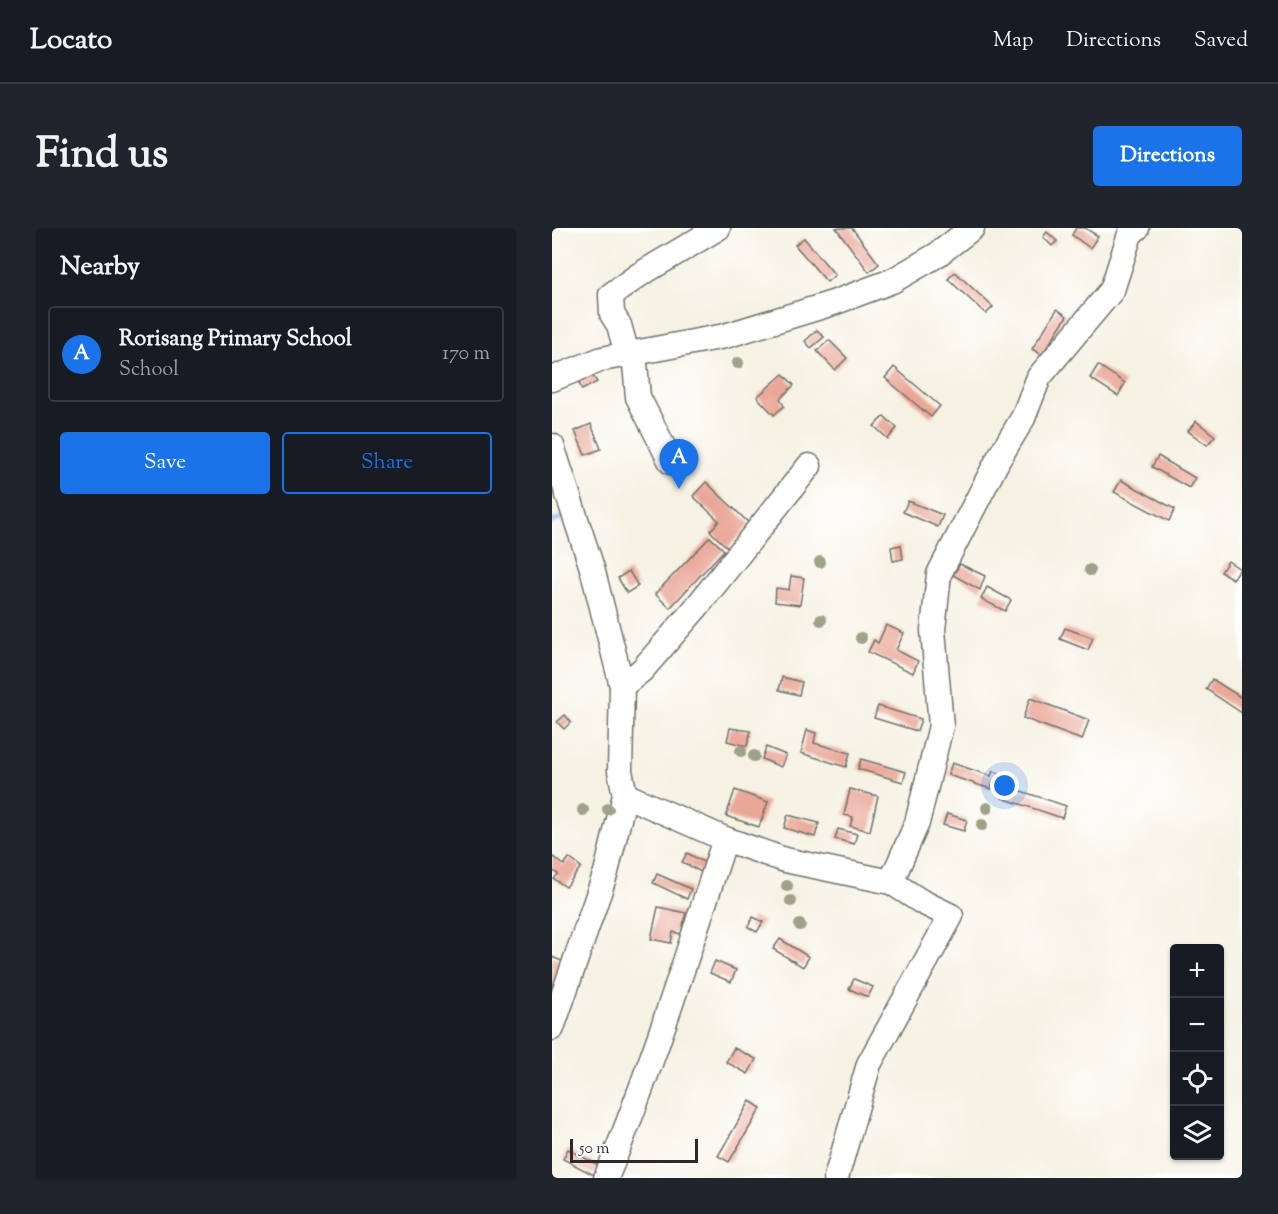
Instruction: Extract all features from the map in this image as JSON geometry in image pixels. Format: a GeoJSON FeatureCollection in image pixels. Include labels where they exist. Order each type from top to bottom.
{"type":"FeatureCollection","features":[{"type":"Feature","properties":{"kind":"street"},"geometry":{"type":"LineString","coordinates":[[671,462],[638,397],[630,353],[612,314],[611,295],[639,274],[718,228]]}},
{"type":"Feature","properties":{"kind":"street"},"geometry":{"type":"LineString","coordinates":[[552,379],[602,359],[725,336],[833,303],[892,280],[937,255],[972,228]]}},
{"type":"Feature","properties":{"kind":"street"},"geometry":{"type":"LineString","coordinates":[[891,882],[918,823],[941,726],[933,630],[939,574],[999,458],[1023,418],[1039,377],[1112,290],[1130,234],[1137,228]]}},
{"type":"Feature","properties":{"kind":"street"},"geometry":{"type":"LineString","coordinates":[[552,446],[592,568],[622,686],[620,771],[625,795],[606,872],[552,1028]]}},
{"type":"Feature","properties":{"kind":"street"},"geometry":{"type":"LineString","coordinates":[[622,686],[642,670],[695,609],[810,466]]}},
{"type":"Feature","properties":{"kind":"street"},"geometry":{"type":"LineString","coordinates":[[625,795],[725,838],[785,860],[891,882],[922,902],[951,916],[869,1064],[836,1178]]}},
{"type":"Feature","properties":{"kind":"street"},"geometry":{"type":"LineString","coordinates":[[606,1178],[640,1094],[725,838]]}},
{"type":"Feature","properties":{"kind":"building"},"geometry":{"type":"Polygon","coordinates":[[[836,228],[852,228],[879,264],[869,272],[836,228]]]}},
{"type":"Feature","properties":{"kind":"building"},"geometry":{"type":"Polygon","coordinates":[[[1076,228],[1085,228],[1098,236],[1090,248],[1072,235],[1076,228]]]}},
{"type":"Feature","properties":{"kind":"building"},"geometry":{"type":"Polygon","coordinates":[[[1047,232],[1057,241],[1052,246],[1043,237],[1047,232]]]}},
{"type":"Feature","properties":{"kind":"building"},"geometry":{"type":"Polygon","coordinates":[[[804,238],[835,275],[827,282],[795,245],[804,238]]]}},
{"type":"Feature","properties":{"kind":"building"},"geometry":{"type":"Polygon","coordinates":[[[955,272],[993,307],[986,314],[948,279],[955,272]]]}},
{"type":"Feature","properties":{"kind":"building"},"geometry":{"type":"Polygon","coordinates":[[[1057,309],[1067,316],[1042,355],[1032,349],[1057,309]]]}},
{"type":"Feature","properties":{"kind":"building"},"geometry":{"type":"Polygon","coordinates":[[[817,330],[824,337],[811,348],[805,341],[817,330]]]}},
{"type":"Feature","properties":{"kind":"building"},"geometry":{"type":"Polygon","coordinates":[[[829,340],[847,358],[835,370],[817,351],[829,340]]]}},
{"type":"Feature","properties":{"kind":"building"},"geometry":{"type":"Polygon","coordinates":[[[1098,365],[1125,383],[1118,396],[1090,378],[1098,365]]]}},
{"type":"Feature","properties":{"kind":"building"},"geometry":{"type":"Polygon","coordinates":[[[894,367],[940,406],[931,417],[885,378],[894,367]]]}},
{"type":"Feature","properties":{"kind":"building"},"geometry":{"type":"Polygon","coordinates":[[[783,374],[794,385],[780,399],[784,406],[774,415],[757,397],[783,374]]]}},
{"type":"Feature","properties":{"kind":"building"},"geometry":{"type":"Polygon","coordinates":[[[592,375],[597,382],[582,390],[579,383],[592,375]]]}},
{"type":"Feature","properties":{"kind":"building"},"geometry":{"type":"Polygon","coordinates":[[[884,416],[897,428],[888,439],[874,426],[884,416]]]}},
{"type":"Feature","properties":{"kind":"building"},"geometry":{"type":"Polygon","coordinates":[[[1196,421],[1215,436],[1207,445],[1188,431],[1196,421]]]}},
{"type":"Feature","properties":{"kind":"building"},"geometry":{"type":"Polygon","coordinates":[[[591,424],[601,449],[585,455],[575,431],[591,424]]]}},
{"type":"Feature","properties":{"kind":"building"},"geometry":{"type":"Polygon","coordinates":[[[1158,456],[1195,478],[1189,488],[1152,467],[1158,456]]]}},
{"type":"Feature","properties":{"kind":"building"},"geometry":{"type":"Polygon","coordinates":[[[1121,480],[1175,509],[1169,521],[1114,492],[1121,480]]]}},
{"type":"Feature","properties":{"kind":"building"},"geometry":{"type":"Polygon","coordinates":[[[706,482],[750,524],[728,548],[710,531],[719,521],[693,496],[706,482]]]}},
{"type":"Feature","properties":{"kind":"building"},"geometry":{"type":"Polygon","coordinates":[[[908,501],[943,515],[938,527],[903,512],[908,501]]]}},
{"type":"Feature","properties":{"kind":"building"},"geometry":{"type":"Polygon","coordinates":[[[710,537],[724,550],[670,608],[655,594],[710,537]]]}},
{"type":"Feature","properties":{"kind":"building"},"geometry":{"type":"Polygon","coordinates":[[[901,545],[903,559],[893,561],[891,547],[901,545]]]}},
{"type":"Feature","properties":{"kind":"building"},"geometry":{"type":"Polygon","coordinates":[[[1228,561],[1240,569],[1233,579],[1221,572],[1228,561]]]}},
{"type":"Feature","properties":{"kind":"building"},"geometry":{"type":"Polygon","coordinates":[[[960,564],[985,576],[980,590],[953,575],[960,564]]]}},
{"type":"Feature","properties":{"kind":"building"},"geometry":{"type":"Polygon","coordinates":[[[629,571],[638,586],[627,593],[618,578],[629,571]]]}},
{"type":"Feature","properties":{"kind":"building"},"geometry":{"type":"Polygon","coordinates":[[[791,576],[804,578],[800,605],[775,602],[776,588],[789,590],[791,576]]]}},
{"type":"Feature","properties":{"kind":"building"},"geometry":{"type":"Polygon","coordinates":[[[987,587],[1011,600],[1005,611],[981,599],[987,587]]]}},
{"type":"Feature","properties":{"kind":"building"},"geometry":{"type":"Polygon","coordinates":[[[886,625],[904,633],[896,650],[918,661],[913,673],[868,652],[874,640],[878,643],[886,625]]]}},
{"type":"Feature","properties":{"kind":"building"},"geometry":{"type":"Polygon","coordinates":[[[1065,628],[1093,638],[1088,650],[1060,639],[1065,628]]]}},
{"type":"Feature","properties":{"kind":"building"},"geometry":{"type":"Polygon","coordinates":[[[782,677],[802,682],[799,695],[779,690],[782,677]]]}},
{"type":"Feature","properties":{"kind":"building"},"geometry":{"type":"Polygon","coordinates":[[[1212,679],[1242,698],[1242,713],[1206,689],[1212,679]]]}},
{"type":"Feature","properties":{"kind":"building"},"geometry":{"type":"Polygon","coordinates":[[[1030,698],[1089,720],[1082,740],[1023,718],[1030,698]]]}},
{"type":"Feature","properties":{"kind":"building"},"geometry":{"type":"Polygon","coordinates":[[[878,706],[921,719],[917,731],[874,718],[878,706]]]}},
{"type":"Feature","properties":{"kind":"building"},"geometry":{"type":"Polygon","coordinates":[[[565,715],[571,722],[564,729],[557,722],[565,715]]]}},
{"type":"Feature","properties":{"kind":"building"},"geometry":{"type":"Polygon","coordinates":[[[730,728],[751,731],[747,746],[727,741],[730,728]]]}},
{"type":"Feature","properties":{"kind":"building"},"geometry":{"type":"Polygon","coordinates":[[[807,730],[816,733],[814,743],[850,753],[846,767],[801,753],[807,730]]]}},
{"type":"Feature","properties":{"kind":"building"},"geometry":{"type":"Polygon","coordinates":[[[766,747],[786,755],[781,767],[762,759],[766,747]]]}},
{"type":"Feature","properties":{"kind":"building"},"geometry":{"type":"Polygon","coordinates":[[[861,759],[906,772],[903,782],[858,769],[861,759]]]}},
{"type":"Feature","properties":{"kind":"building"},"geometry":{"type":"Polygon","coordinates":[[[952,763],[991,776],[993,771],[999,773],[996,783],[993,783],[991,789],[948,775],[952,763]]]}},
{"type":"Feature","properties":{"kind":"building"},"geometry":{"type":"Polygon","coordinates":[[[1006,786],[1066,806],[1062,818],[1002,798],[1006,786]]]}},
{"type":"Feature","properties":{"kind":"building"},"geometry":{"type":"Polygon","coordinates":[[[850,789],[878,796],[870,831],[850,826],[853,817],[844,815],[850,789]]]}},
{"type":"Feature","properties":{"kind":"building"},"geometry":{"type":"Polygon","coordinates":[[[735,790],[768,802],[759,827],[726,816],[735,790]]]}},
{"type":"Feature","properties":{"kind":"building"},"geometry":{"type":"Polygon","coordinates":[[[947,814],[967,820],[964,831],[943,825],[947,814]]]}},
{"type":"Feature","properties":{"kind":"building"},"geometry":{"type":"Polygon","coordinates":[[[788,815],[819,823],[815,837],[784,828],[788,815]]]}},
{"type":"Feature","properties":{"kind":"building"},"geometry":{"type":"Polygon","coordinates":[[[838,829],[857,834],[854,844],[835,839],[838,829]]]}},
{"type":"Feature","properties":{"kind":"building"},"geometry":{"type":"Polygon","coordinates":[[[687,853],[706,863],[701,872],[682,862],[687,853]]]}},
{"type":"Feature","properties":{"kind":"building"},"geometry":{"type":"Polygon","coordinates":[[[552,856],[564,865],[569,858],[581,867],[566,887],[554,879],[558,874],[552,870],[552,856]]]}},
{"type":"Feature","properties":{"kind":"building"},"geometry":{"type":"Polygon","coordinates":[[[657,874],[691,889],[687,899],[653,883],[657,874]]]}},
{"type":"Feature","properties":{"kind":"building"},"geometry":{"type":"Polygon","coordinates":[[[658,907],[686,913],[681,934],[673,932],[671,943],[651,939],[658,907]]]}},
{"type":"Feature","properties":{"kind":"building"},"geometry":{"type":"Polygon","coordinates":[[[753,917],[763,922],[757,932],[748,927],[753,917]]]}},
{"type":"Feature","properties":{"kind":"building"},"geometry":{"type":"Polygon","coordinates":[[[780,939],[809,957],[803,967],[773,949],[780,939]]]}},
{"type":"Feature","properties":{"kind":"building"},"geometry":{"type":"Polygon","coordinates":[[[552,957],[564,962],[552,989],[552,957]]]}},
{"type":"Feature","properties":{"kind":"building"},"geometry":{"type":"Polygon","coordinates":[[[715,961],[736,970],[731,982],[710,973],[715,961]]]}},
{"type":"Feature","properties":{"kind":"building"},"geometry":{"type":"Polygon","coordinates":[[[854,979],[873,987],[868,997],[849,989],[854,979]]]}},
{"type":"Feature","properties":{"kind":"building"},"geometry":{"type":"Polygon","coordinates":[[[734,1048],[756,1059],[748,1074],[726,1062],[734,1048]]]}},
{"type":"Feature","properties":{"kind":"building"},"geometry":{"type":"Polygon","coordinates":[[[750,1101],[761,1108],[729,1162],[718,1156],[750,1101]]]}},
{"type":"Feature","properties":{"kind":"building"},"geometry":{"type":"Polygon","coordinates":[[[568,1149],[600,1166],[594,1175],[563,1159],[568,1149]]]}},
{"type":"Feature","properties":{"kind":"waterway"},"geometry":{"type":"LineString","coordinates":[[552,522],[568,515]]}},
{"type":"Feature","properties":{"kind":"place","name":"Rorisang Primary School"},"geometry":{"type":"Point","coordinates":[679,489]}}]}
